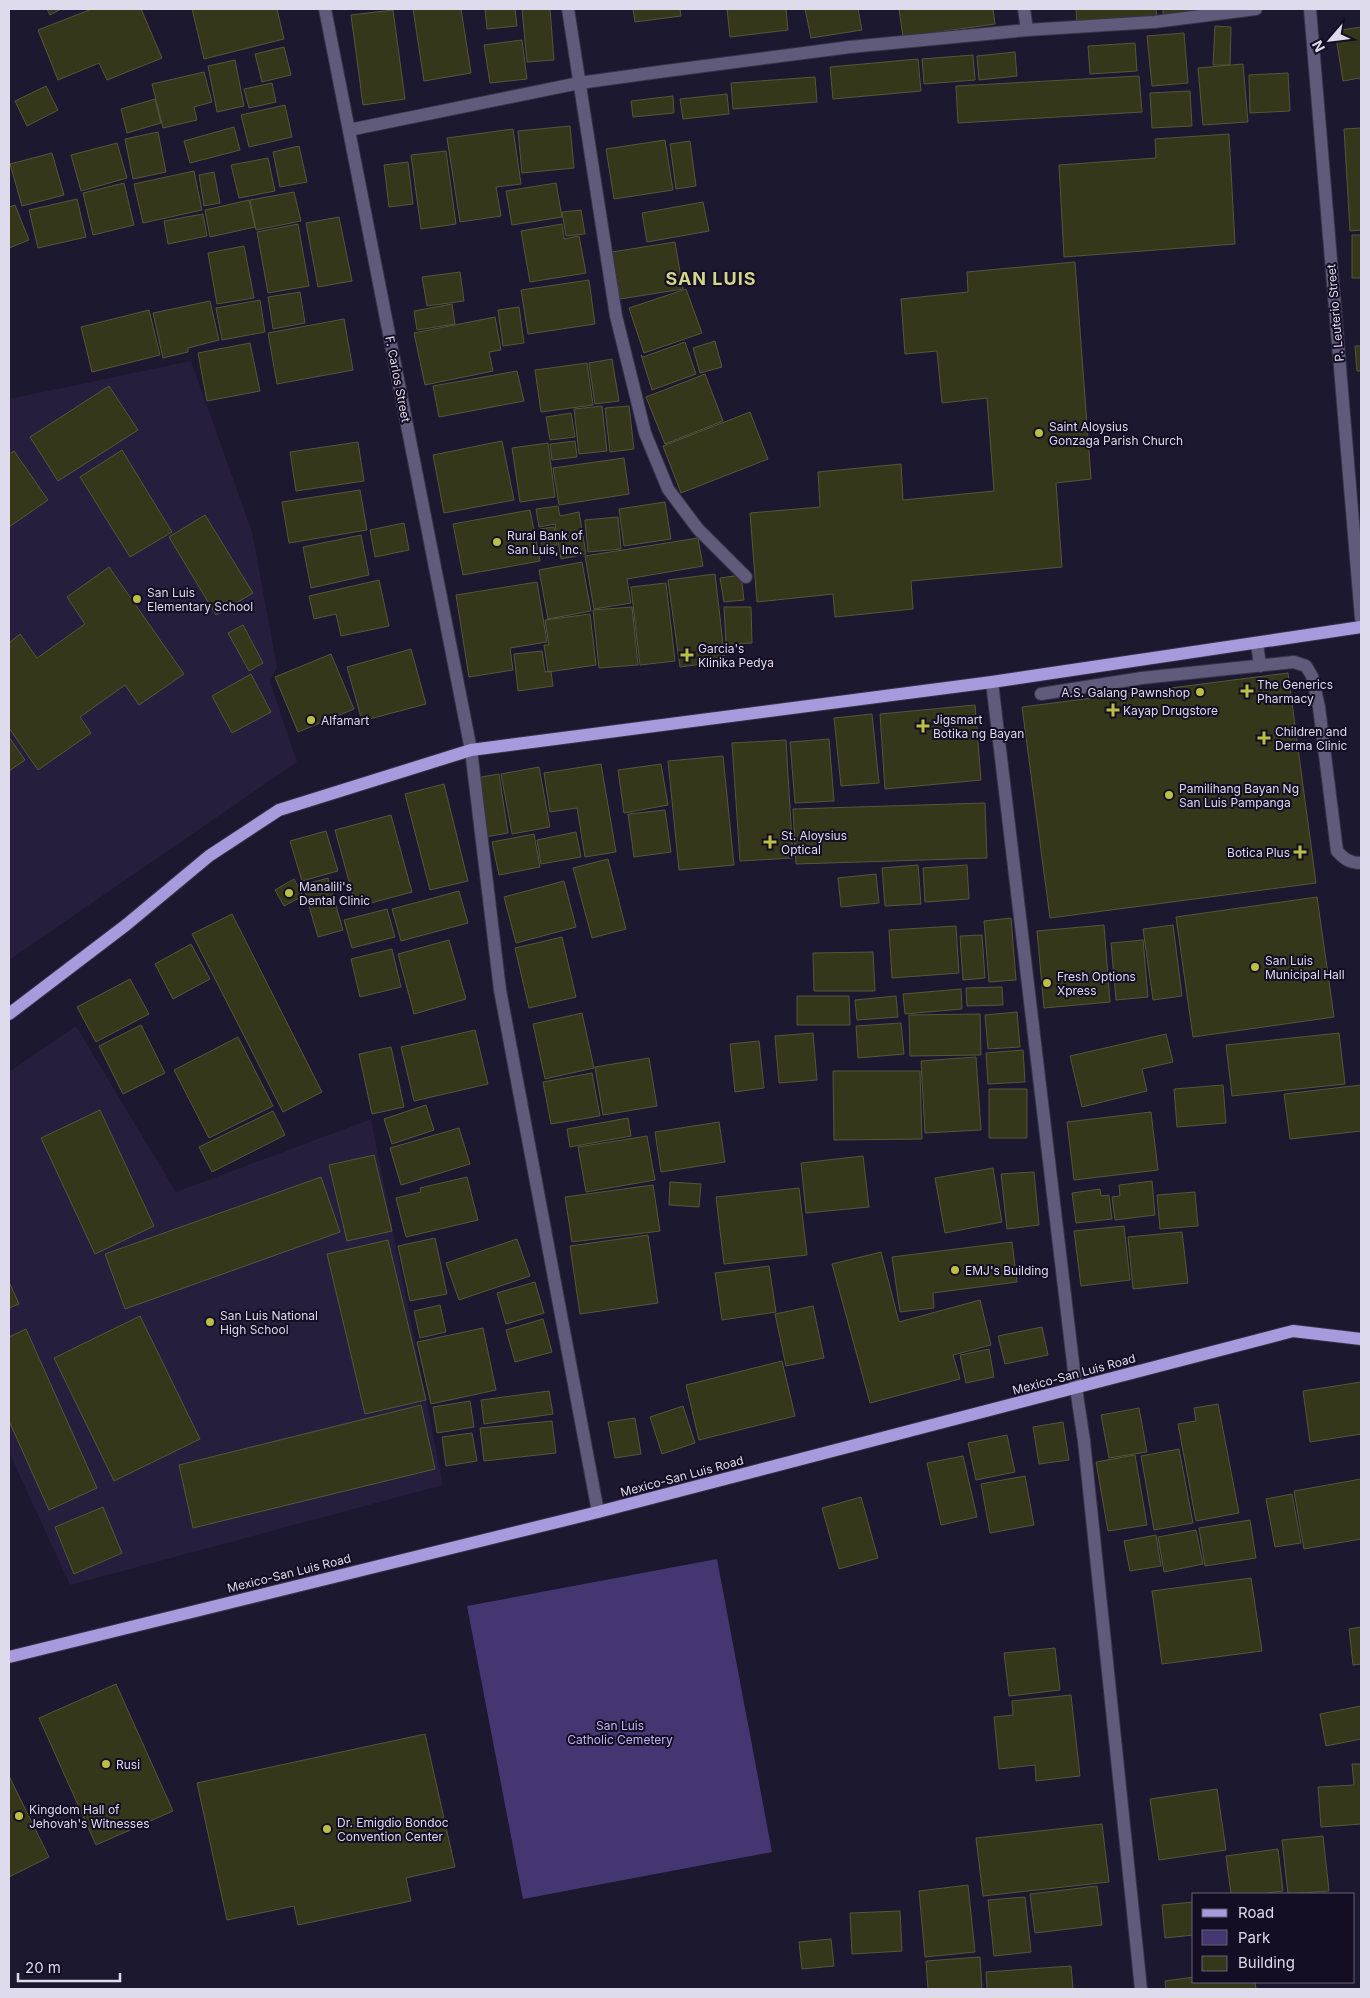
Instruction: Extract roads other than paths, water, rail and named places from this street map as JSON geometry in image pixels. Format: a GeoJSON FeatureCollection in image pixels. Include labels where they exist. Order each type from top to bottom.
{"type":"FeatureCollection","features":[{"type":"Feature","properties":{"kind":"main road"},"geometry":{"type":"LineString","coordinates":[[9,1014],[126,925],[209,856],[279,810],[471,750],[992,682],[1361,627]]}},
{"type":"Feature","properties":{"kind":"main road","name":"Mexico-San Luis Road"},"geometry":{"type":"LineString","coordinates":[[9,1657],[598,1512],[1293,1331],[1361,1339]]}},
{"type":"Feature","properties":{"kind":"street","name":"F. Carlos Street"},"geometry":{"type":"LineString","coordinates":[[325,9],[471,750],[500,990],[598,1512]]}},
{"type":"Feature","properties":{"kind":"street"},"geometry":{"type":"LineString","coordinates":[[568,9],[616,316],[645,433],[668,490],[698,529],[746,578]]}},
{"type":"Feature","properties":{"kind":"street"},"geometry":{"type":"LineString","coordinates":[[1024,9],[1027,30]]}},
{"type":"Feature","properties":{"kind":"street"},"geometry":{"type":"LineString","coordinates":[[349,130],[579,83],[850,47],[1027,30],[1154,22],[1256,9]]}},
{"type":"Feature","properties":{"kind":"street","name":"P. Leuterio Street"},"geometry":{"type":"LineString","coordinates":[[1310,9],[1361,618]]}},
{"type":"Feature","properties":{"kind":"street"},"geometry":{"type":"LineString","coordinates":[[1257,642],[1260,666]]}},
{"type":"Feature","properties":{"kind":"street"},"geometry":{"type":"LineString","coordinates":[[1140,660],[1142,678]]}},
{"type":"Feature","properties":{"kind":"street"},"geometry":{"type":"LineString","coordinates":[[1041,694],[1142,678],[1294,662],[1306,666],[1312,676],[1319,707],[1337,851],[1353,863],[1361,863]]}},
{"type":"Feature","properties":{"kind":"street"},"geometry":{"type":"LineString","coordinates":[[992,682],[1076,1388],[1084,1441],[1142,1989]]}},
{"type":"Feature","properties":{"kind":"place","name":"Saint Aloysius Gonzaga Parish Church"},"geometry":{"type":"Point","coordinates":[1039,433]}},
{"type":"Feature","properties":{"kind":"place","name":"Rural Bank of San Luis, Inc."},"geometry":{"type":"Point","coordinates":[497,542]}},
{"type":"Feature","properties":{"kind":"place","name":"San Luis Elementary School"},"geometry":{"type":"Point","coordinates":[137,599]}},
{"type":"Feature","properties":{"kind":"place","name":"Garcia's Klinika Pedya"},"geometry":{"type":"Point","coordinates":[687,655]}},
{"type":"Feature","properties":{"kind":"place","name":"The Generics Pharmacy"},"geometry":{"type":"Point","coordinates":[1247,691]}},
{"type":"Feature","properties":{"kind":"place","name":"A.S. Galang Pawnshop"},"geometry":{"type":"Point","coordinates":[1200,692]}},
{"type":"Feature","properties":{"kind":"place","name":"Kayap Drugstore"},"geometry":{"type":"Point","coordinates":[1113,710]}},
{"type":"Feature","properties":{"kind":"place","name":"Alfamart"},"geometry":{"type":"Point","coordinates":[311,720]}},
{"type":"Feature","properties":{"kind":"place","name":"Jigsmart Botika ng Bayan"},"geometry":{"type":"Point","coordinates":[923,726]}},
{"type":"Feature","properties":{"kind":"place","name":"Children and Derma Clinic"},"geometry":{"type":"Point","coordinates":[1264,738]}},
{"type":"Feature","properties":{"kind":"place","name":"Pamilihang Bayan Ng San Luis Pampanga"},"geometry":{"type":"Point","coordinates":[1169,795]}},
{"type":"Feature","properties":{"kind":"place","name":"St. Aloysius Optical"},"geometry":{"type":"Point","coordinates":[770,842]}},
{"type":"Feature","properties":{"kind":"place","name":"Botica Plus"},"geometry":{"type":"Point","coordinates":[1300,852]}},
{"type":"Feature","properties":{"kind":"place","name":"Manalili's Dental Clinic"},"geometry":{"type":"Point","coordinates":[289,893]}},
{"type":"Feature","properties":{"kind":"place","name":"San Luis Municipal Hall"},"geometry":{"type":"Point","coordinates":[1255,967]}},
{"type":"Feature","properties":{"kind":"place","name":"Fresh Options Xpress"},"geometry":{"type":"Point","coordinates":[1047,983]}},
{"type":"Feature","properties":{"kind":"place","name":"EMJ's Building"},"geometry":{"type":"Point","coordinates":[955,1270]}},
{"type":"Feature","properties":{"kind":"place","name":"San Luis National High School"},"geometry":{"type":"Point","coordinates":[210,1322]}},
{"type":"Feature","properties":{"kind":"place","name":"Rusi"},"geometry":{"type":"Point","coordinates":[106,1764]}},
{"type":"Feature","properties":{"kind":"place","name":"Kingdom Hall of Jehovah's Witnesses"},"geometry":{"type":"Point","coordinates":[19,1816]}},
{"type":"Feature","properties":{"kind":"place","name":"Dr. Emigdio Bondoc Convention Center"},"geometry":{"type":"Point","coordinates":[327,1829]}},
{"type":"Feature","properties":{"kind":"district","name":"SAN LUIS"},"geometry":{"type":"Point","coordinates":[711,278]}},
{"type":"Feature","properties":{"kind":"park label","name":"San Luis Catholic Cemetery"},"geometry":{"type":"Point","coordinates":[620,1732]}}]}
